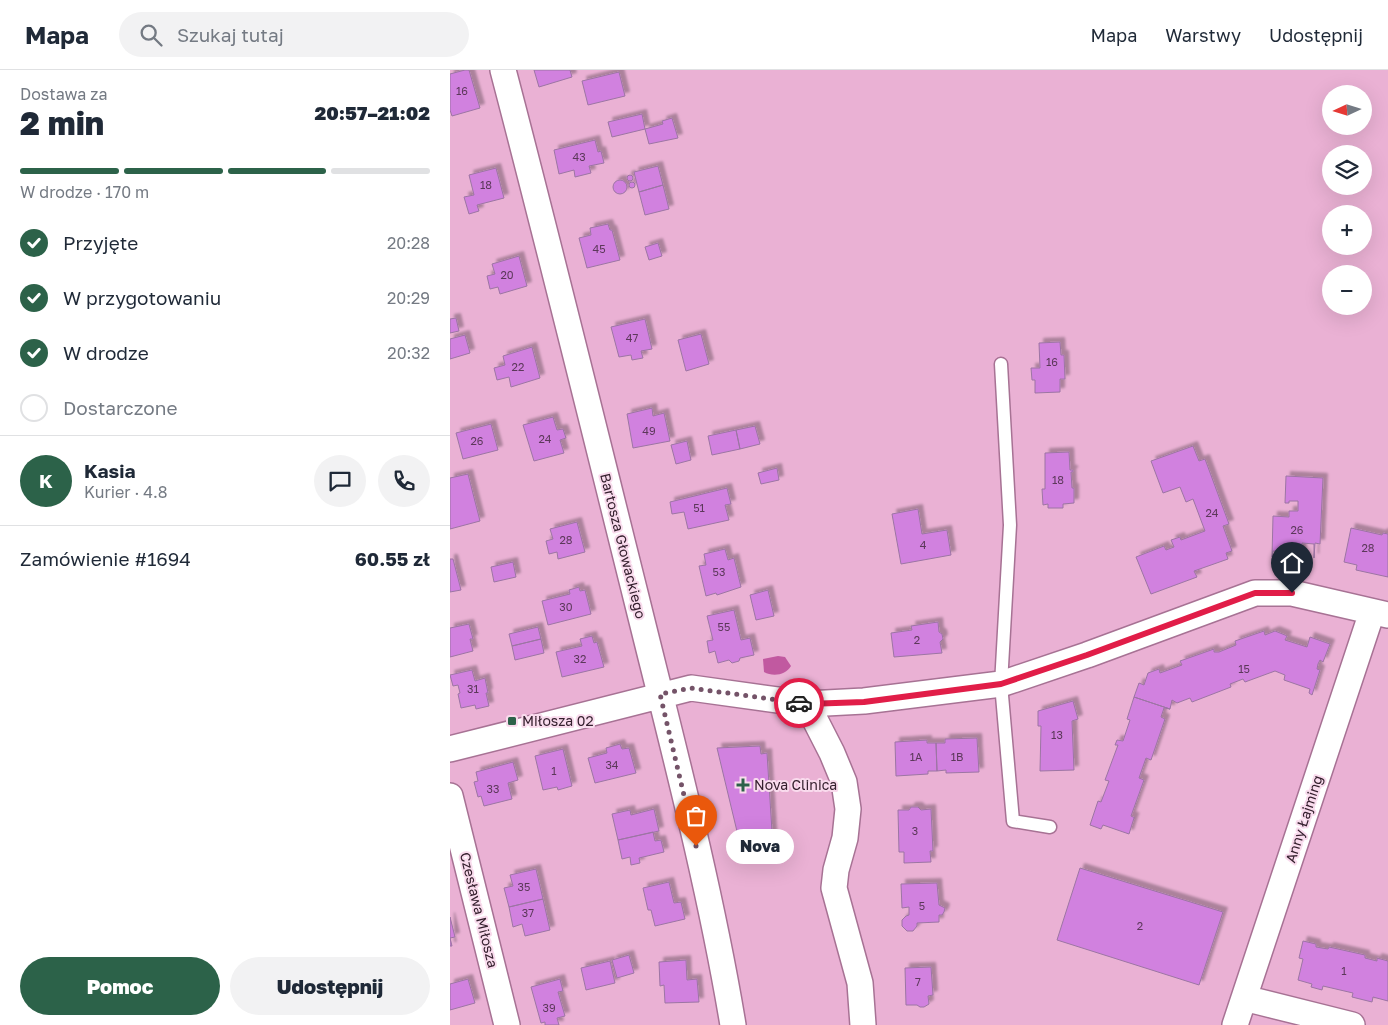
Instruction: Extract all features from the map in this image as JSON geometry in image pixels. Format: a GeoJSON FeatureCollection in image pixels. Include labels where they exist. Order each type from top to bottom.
{"type":"FeatureCollection","features":[{"type":"Feature","properties":{"kind":"street","name":"Bartosza Głowackiego"},"geometry":{"type":"LineString","coordinates":[[503,70],[660,694],[721,952],[733,1025]]}},
{"type":"Feature","properties":{"kind":"street"},"geometry":{"type":"LineString","coordinates":[[450,749],[660,694],[691,688],[807,704],[864,702],[1001,684],[1087,655],[1255,593],[1292,593],[1380,614]]}},
{"type":"Feature","properties":{"kind":"street","name":"Anny Łajming"},"geometry":{"type":"LineString","coordinates":[[1235,1025],[1380,614]]}},
{"type":"Feature","properties":{"kind":"street"},"geometry":{"type":"LineString","coordinates":[[807,704],[832,753],[844,782],[848,808],[845,838],[836,870],[834,888],[860,983],[863,1025]]}},
{"type":"Feature","properties":{"kind":"street","name":"Czesława Miłosza"},"geometry":{"type":"LineString","coordinates":[[450,796],[507,1025]]}},
{"type":"Feature","properties":{"kind":"street"},"geometry":{"type":"LineString","coordinates":[[1244,998],[1352,1025]]}},
{"type":"Feature","properties":{"kind":"lane"},"geometry":{"type":"LineString","coordinates":[[1001,364],[1010,525],[1001,684],[1013,821],[1050,827]]}},
{"type":"Feature","properties":{"kind":"shaded area"},"geometry":{"type":"Polygon","coordinates":[[[778,656],[785,657],[791,666],[789,669],[779,674],[764,672],[763,659],[778,656]]]}},
{"type":"Feature","properties":{"kind":"building"},"geometry":{"type":"Polygon","coordinates":[[[469,70],[480,108],[452,116],[450,110],[450,74],[469,70]]]}},
{"type":"Feature","properties":{"kind":"building"},"geometry":{"type":"Polygon","coordinates":[[[534,70],[570,70],[572,77],[539,87],[534,70]]]}},
{"type":"Feature","properties":{"kind":"building"},"geometry":{"type":"Polygon","coordinates":[[[619,72],[625,96],[588,105],[582,81],[619,72]]]}},
{"type":"Feature","properties":{"kind":"building"},"geometry":{"type":"Polygon","coordinates":[[[642,114],[645,129],[612,137],[608,122],[642,114]]]}},
{"type":"Feature","properties":{"kind":"building"},"geometry":{"type":"Polygon","coordinates":[[[672,118],[678,138],[649,144],[645,129],[663,124],[662,121],[672,118]]]}},
{"type":"Feature","properties":{"kind":"building"},"geometry":{"type":"Polygon","coordinates":[[[595,140],[598,152],[601,151],[604,163],[589,166],[591,173],[575,177],[574,170],[559,174],[554,150],[595,140]]]}},
{"type":"Feature","properties":{"kind":"building"},"geometry":{"type":"Polygon","coordinates":[[[658,166],[663,185],[639,192],[634,172],[658,166]]]}},
{"type":"Feature","properties":{"kind":"building"},"geometry":{"type":"Polygon","coordinates":[[[496,168],[504,198],[477,205],[479,211],[469,214],[464,197],[474,195],[469,175],[496,168]]]}},
{"type":"Feature","properties":{"kind":"building"},"geometry":{"type":"Polygon","coordinates":[[[630,175],[633,178],[630,181],[627,178],[630,175]]]}},
{"type":"Feature","properties":{"kind":"building"},"geometry":{"type":"Polygon","coordinates":[[[620,180],[625,182],[627,187],[625,192],[620,194],[615,192],[613,187],[615,182],[620,180]]]}},
{"type":"Feature","properties":{"kind":"building"},"geometry":{"type":"Polygon","coordinates":[[[632,182],[635,185],[632,188],[629,185],[632,182]]]}},
{"type":"Feature","properties":{"kind":"building"},"geometry":{"type":"Polygon","coordinates":[[[663,185],[669,209],[645,215],[639,192],[663,185]]]}},
{"type":"Feature","properties":{"kind":"building"},"geometry":{"type":"Polygon","coordinates":[[[608,224],[610,230],[612,230],[620,260],[587,268],[579,238],[591,235],[590,228],[608,224]]]}},
{"type":"Feature","properties":{"kind":"building"},"geometry":{"type":"Polygon","coordinates":[[[658,243],[662,256],[649,260],[645,247],[658,243]]]}},
{"type":"Feature","properties":{"kind":"building"},"geometry":{"type":"Polygon","coordinates":[[[519,256],[527,286],[500,294],[498,287],[490,289],[487,276],[495,274],[492,264],[519,256]]]}},
{"type":"Feature","properties":{"kind":"building"},"geometry":{"type":"Polygon","coordinates":[[[456,318],[459,331],[450,333],[450,319],[456,318]]]}},
{"type":"Feature","properties":{"kind":"building"},"geometry":{"type":"Polygon","coordinates":[[[645,319],[652,349],[641,351],[643,358],[632,360],[631,355],[619,357],[611,327],[645,319]]]}},
{"type":"Feature","properties":{"kind":"building"},"geometry":{"type":"Polygon","coordinates":[[[701,334],[709,364],[686,371],[678,340],[701,334]]]}},
{"type":"Feature","properties":{"kind":"building"},"geometry":{"type":"Polygon","coordinates":[[[465,335],[470,353],[450,359],[450,339],[465,335]]]}},
{"type":"Feature","properties":{"kind":"building"},"geometry":{"type":"Polygon","coordinates":[[[1060,342],[1061,355],[1064,355],[1065,379],[1060,379],[1060,392],[1035,393],[1035,380],[1032,380],[1031,368],[1040,368],[1039,343],[1060,342]]]}},
{"type":"Feature","properties":{"kind":"building"},"geometry":{"type":"Polygon","coordinates":[[[532,347],[540,378],[511,387],[509,377],[497,380],[494,368],[505,365],[503,356],[532,347]]]}},
{"type":"Feature","properties":{"kind":"building"},"geometry":{"type":"Polygon","coordinates":[[[652,408],[653,416],[664,413],[670,441],[633,448],[627,414],[652,408]]]}},
{"type":"Feature","properties":{"kind":"building"},"geometry":{"type":"Polygon","coordinates":[[[553,417],[557,430],[563,429],[566,438],[560,440],[564,453],[534,461],[523,425],[553,417]]]}},
{"type":"Feature","properties":{"kind":"building"},"geometry":{"type":"Polygon","coordinates":[[[491,424],[498,450],[463,459],[456,433],[491,424]]]}},
{"type":"Feature","properties":{"kind":"building"},"geometry":{"type":"Polygon","coordinates":[[[755,426],[760,444],[740,449],[736,430],[755,426]]]}},
{"type":"Feature","properties":{"kind":"building"},"geometry":{"type":"Polygon","coordinates":[[[736,430],[740,449],[712,455],[708,436],[736,430]]]}},
{"type":"Feature","properties":{"kind":"building"},"geometry":{"type":"Polygon","coordinates":[[[687,441],[691,460],[676,464],[671,445],[687,441]]]}},
{"type":"Feature","properties":{"kind":"building"},"geometry":{"type":"Polygon","coordinates":[[[1193,446],[1199,461],[1205,459],[1229,524],[1223,526],[1232,551],[1226,553],[1228,559],[1194,571],[1197,577],[1151,594],[1136,557],[1164,546],[1166,550],[1174,547],[1171,540],[1180,537],[1181,540],[1205,531],[1193,499],[1186,502],[1180,487],[1163,493],[1151,461],[1193,446]]]}},
{"type":"Feature","properties":{"kind":"building"},"geometry":{"type":"Polygon","coordinates":[[[1069,452],[1070,470],[1073,470],[1071,472],[1074,503],[1063,504],[1063,508],[1048,508],[1048,504],[1043,505],[1042,489],[1045,489],[1045,453],[1069,452]]]}},
{"type":"Feature","properties":{"kind":"building"},"geometry":{"type":"Polygon","coordinates":[[[777,468],[779,480],[761,484],[758,473],[777,468]]]}},
{"type":"Feature","properties":{"kind":"building"},"geometry":{"type":"Polygon","coordinates":[[[468,474],[480,521],[450,529],[450,478],[468,474]]]}},
{"type":"Feature","properties":{"kind":"building"},"geometry":{"type":"Polygon","coordinates":[[[1286,476],[1323,478],[1320,544],[1315,543],[1314,558],[1314,544],[1302,543],[1301,558],[1287,557],[1287,552],[1273,551],[1272,557],[1273,516],[1289,517],[1289,511],[1298,511],[1298,501],[1285,503],[1286,476]]]}},
{"type":"Feature","properties":{"kind":"building"},"geometry":{"type":"Polygon","coordinates":[[[727,488],[731,504],[725,505],[729,520],[688,529],[684,512],[672,514],[670,502],[727,488]]]}},
{"type":"Feature","properties":{"kind":"building"},"geometry":{"type":"Polygon","coordinates":[[[918,509],[922,534],[947,530],[951,555],[901,564],[892,514],[918,509]]]}},
{"type":"Feature","properties":{"kind":"building"},"geometry":{"type":"Polygon","coordinates":[[[577,522],[585,552],[558,559],[557,552],[549,554],[546,541],[553,539],[550,529],[577,522]]]}},
{"type":"Feature","properties":{"kind":"building"},"geometry":{"type":"Polygon","coordinates":[[[1351,528],[1382,535],[1383,533],[1388,534],[1388,577],[1356,570],[1357,565],[1344,562],[1351,528]]]}},
{"type":"Feature","properties":{"kind":"building"},"geometry":{"type":"Polygon","coordinates":[[[725,549],[728,560],[734,558],[741,587],[717,595],[716,593],[706,596],[699,566],[706,565],[704,554],[725,549]]]}},
{"type":"Feature","properties":{"kind":"building"},"geometry":{"type":"Polygon","coordinates":[[[450,559],[453,559],[461,590],[450,592],[450,559]]]}},
{"type":"Feature","properties":{"kind":"building"},"geometry":{"type":"Polygon","coordinates":[[[513,562],[516,577],[494,582],[491,567],[513,562]]]}},
{"type":"Feature","properties":{"kind":"building"},"geometry":{"type":"Polygon","coordinates":[[[579,587],[580,591],[585,590],[591,614],[548,625],[542,601],[570,594],[569,590],[579,587]]]}},
{"type":"Feature","properties":{"kind":"building"},"geometry":{"type":"Polygon","coordinates":[[[768,590],[774,616],[756,620],[750,595],[768,590]]]}},
{"type":"Feature","properties":{"kind":"building"},"geometry":{"type":"Polygon","coordinates":[[[734,610],[741,640],[750,638],[754,655],[740,658],[739,661],[732,663],[729,660],[718,663],[715,651],[709,653],[707,641],[713,640],[707,616],[734,610]]]}},
{"type":"Feature","properties":{"kind":"building"},"geometry":{"type":"Polygon","coordinates":[[[938,622],[939,632],[942,634],[943,639],[940,642],[942,653],[894,657],[891,633],[912,630],[911,626],[938,622]]]}},
{"type":"Feature","properties":{"kind":"building"},"geometry":{"type":"Polygon","coordinates":[[[469,624],[473,639],[470,639],[473,651],[450,657],[450,628],[469,624]]]}},
{"type":"Feature","properties":{"kind":"building"},"geometry":{"type":"Polygon","coordinates":[[[538,627],[541,639],[512,646],[509,634],[538,627]]]}},
{"type":"Feature","properties":{"kind":"building"},"geometry":{"type":"Polygon","coordinates":[[[1264,631],[1265,635],[1275,631],[1287,636],[1285,640],[1307,647],[1310,637],[1330,644],[1323,662],[1320,660],[1318,664],[1317,669],[1320,670],[1312,695],[1309,693],[1310,689],[1284,680],[1285,675],[1275,671],[1245,682],[1243,679],[1230,684],[1231,687],[1192,702],[1190,698],[1177,703],[1172,700],[1170,709],[1134,697],[1139,683],[1144,685],[1148,673],[1159,669],[1160,673],[1182,665],[1180,661],[1214,649],[1214,652],[1219,652],[1236,645],[1235,641],[1264,631]]]}},
{"type":"Feature","properties":{"kind":"building"},"geometry":{"type":"Polygon","coordinates":[[[592,636],[594,643],[597,642],[604,667],[562,677],[556,652],[582,646],[580,639],[592,636]]]}},
{"type":"Feature","properties":{"kind":"building"},"geometry":{"type":"Polygon","coordinates":[[[541,639],[544,653],[515,660],[512,646],[541,639]]]}},
{"type":"Feature","properties":{"kind":"building"},"geometry":{"type":"Polygon","coordinates":[[[472,670],[475,681],[485,678],[489,706],[476,709],[475,705],[461,708],[458,685],[453,686],[450,675],[472,670]]]}},
{"type":"Feature","properties":{"kind":"building"},"geometry":{"type":"Polygon","coordinates":[[[1134,697],[1170,709],[1164,708],[1161,717],[1165,719],[1151,760],[1146,758],[1139,778],[1144,780],[1131,816],[1135,818],[1129,834],[1103,825],[1101,829],[1090,825],[1098,801],[1101,802],[1109,781],[1105,780],[1118,745],[1115,745],[1117,740],[1123,741],[1130,720],[1127,719],[1134,697]]]}},
{"type":"Feature","properties":{"kind":"building"},"geometry":{"type":"Polygon","coordinates":[[[1073,701],[1078,719],[1072,721],[1074,770],[1040,771],[1041,726],[1038,726],[1038,711],[1073,701]]]}},
{"type":"Feature","properties":{"kind":"building"},"geometry":{"type":"Polygon","coordinates":[[[977,738],[979,772],[946,773],[946,770],[937,771],[936,743],[945,743],[945,739],[977,738]]]}},
{"type":"Feature","properties":{"kind":"building"},"geometry":{"type":"Polygon","coordinates":[[[927,740],[927,743],[936,743],[937,771],[928,771],[928,774],[896,776],[895,742],[927,740]]]}},
{"type":"Feature","properties":{"kind":"building"},"geometry":{"type":"Polygon","coordinates":[[[620,744],[622,749],[629,748],[636,773],[595,783],[588,758],[607,753],[606,748],[620,744]]]}},
{"type":"Feature","properties":{"kind":"building"},"geometry":{"type":"Polygon","coordinates":[[[760,746],[761,754],[767,753],[773,847],[741,848],[717,748],[760,746]]]}},
{"type":"Feature","properties":{"kind":"building"},"geometry":{"type":"Polygon","coordinates":[[[563,749],[572,786],[558,790],[557,787],[543,790],[535,756],[563,749]]]}},
{"type":"Feature","properties":{"kind":"building"},"geometry":{"type":"Polygon","coordinates":[[[513,762],[518,780],[508,783],[512,799],[484,806],[481,796],[478,797],[474,782],[478,781],[476,772],[513,762]]]}},
{"type":"Feature","properties":{"kind":"building"},"geometry":{"type":"Polygon","coordinates":[[[911,807],[918,807],[921,810],[931,809],[933,851],[930,851],[931,862],[904,863],[904,852],[899,852],[898,810],[909,810],[911,807]]]}},
{"type":"Feature","properties":{"kind":"building"},"geometry":{"type":"Polygon","coordinates":[[[654,809],[659,831],[618,840],[612,814],[630,810],[631,815],[654,809]]]}},
{"type":"Feature","properties":{"kind":"building"},"geometry":{"type":"Polygon","coordinates":[[[653,832],[655,841],[661,840],[664,852],[639,858],[640,863],[631,865],[630,857],[622,859],[618,840],[653,832]]]}},
{"type":"Feature","properties":{"kind":"building"},"geometry":{"type":"Polygon","coordinates":[[[1080,868],[1223,912],[1199,985],[1057,940],[1080,868]]]}},
{"type":"Feature","properties":{"kind":"building"},"geometry":{"type":"Polygon","coordinates":[[[536,869],[543,899],[509,907],[504,888],[513,886],[510,875],[536,869]]]}},
{"type":"Feature","properties":{"kind":"building"},"geometry":{"type":"Polygon","coordinates":[[[669,882],[674,903],[681,902],[685,919],[655,926],[651,910],[648,910],[643,888],[669,882]]]}},
{"type":"Feature","properties":{"kind":"building"},"geometry":{"type":"Polygon","coordinates":[[[937,883],[939,905],[945,908],[942,915],[939,915],[939,922],[917,923],[913,931],[907,931],[902,926],[902,920],[909,915],[909,907],[902,908],[901,884],[937,883]]]}},
{"type":"Feature","properties":{"kind":"building"},"geometry":{"type":"Polygon","coordinates":[[[543,899],[550,930],[525,936],[522,924],[513,927],[509,907],[543,899]]]}},
{"type":"Feature","properties":{"kind":"building"},"geometry":{"type":"Polygon","coordinates":[[[450,917],[455,937],[450,938],[450,917]]]}},
{"type":"Feature","properties":{"kind":"building"},"geometry":{"type":"Polygon","coordinates":[[[1303,941],[1316,944],[1316,947],[1328,949],[1329,947],[1365,955],[1365,958],[1377,961],[1377,958],[1388,961],[1388,1001],[1373,997],[1372,1002],[1352,997],[1353,993],[1323,986],[1322,990],[1311,987],[1312,984],[1298,980],[1303,959],[1299,958],[1303,941]]]}},
{"type":"Feature","properties":{"kind":"building"},"geometry":{"type":"Polygon","coordinates":[[[629,955],[634,973],[617,978],[612,960],[629,955]]]}},
{"type":"Feature","properties":{"kind":"building"},"geometry":{"type":"Polygon","coordinates":[[[686,960],[687,980],[697,979],[699,1002],[665,1003],[664,985],[660,986],[659,962],[686,960]]]}},
{"type":"Feature","properties":{"kind":"building"},"geometry":{"type":"Polygon","coordinates":[[[610,961],[615,983],[586,990],[581,968],[610,961]]]}},
{"type":"Feature","properties":{"kind":"building"},"geometry":{"type":"Polygon","coordinates":[[[931,967],[933,995],[928,996],[929,1004],[924,1007],[906,1005],[905,968],[931,967]]]}},
{"type":"Feature","properties":{"kind":"building"},"geometry":{"type":"Polygon","coordinates":[[[468,979],[475,1003],[450,1010],[450,984],[468,979]]]}},
{"type":"Feature","properties":{"kind":"building"},"geometry":{"type":"Polygon","coordinates":[[[560,979],[563,991],[558,992],[565,1016],[557,1018],[559,1025],[545,1025],[545,1022],[541,1023],[531,987],[560,979]]]}},
{"type":"Feature","properties":{"kind":"way so far"},"geometry":{"type":"LineString","coordinates":[[696,846],[660,694],[691,688],[799,703]]}},
{"type":"Feature","properties":{"kind":"place","name":"Miłosza 02"},"geometry":{"type":"Point","coordinates":[512,721]}},
{"type":"Feature","properties":{"kind":"place","name":"Nova Clinica"},"geometry":{"type":"Point","coordinates":[743,785]}},
{"type":"Feature","properties":{"kind":"place","name":"Nova"},"geometry":{"type":"Point","coordinates":[696,846]}},
{"type":"Feature","properties":{"kind":"route"},"geometry":{"type":"LineString","coordinates":[[799,703],[864,702],[1001,684],[1087,655],[1255,593],[1292,593]]}}]}
